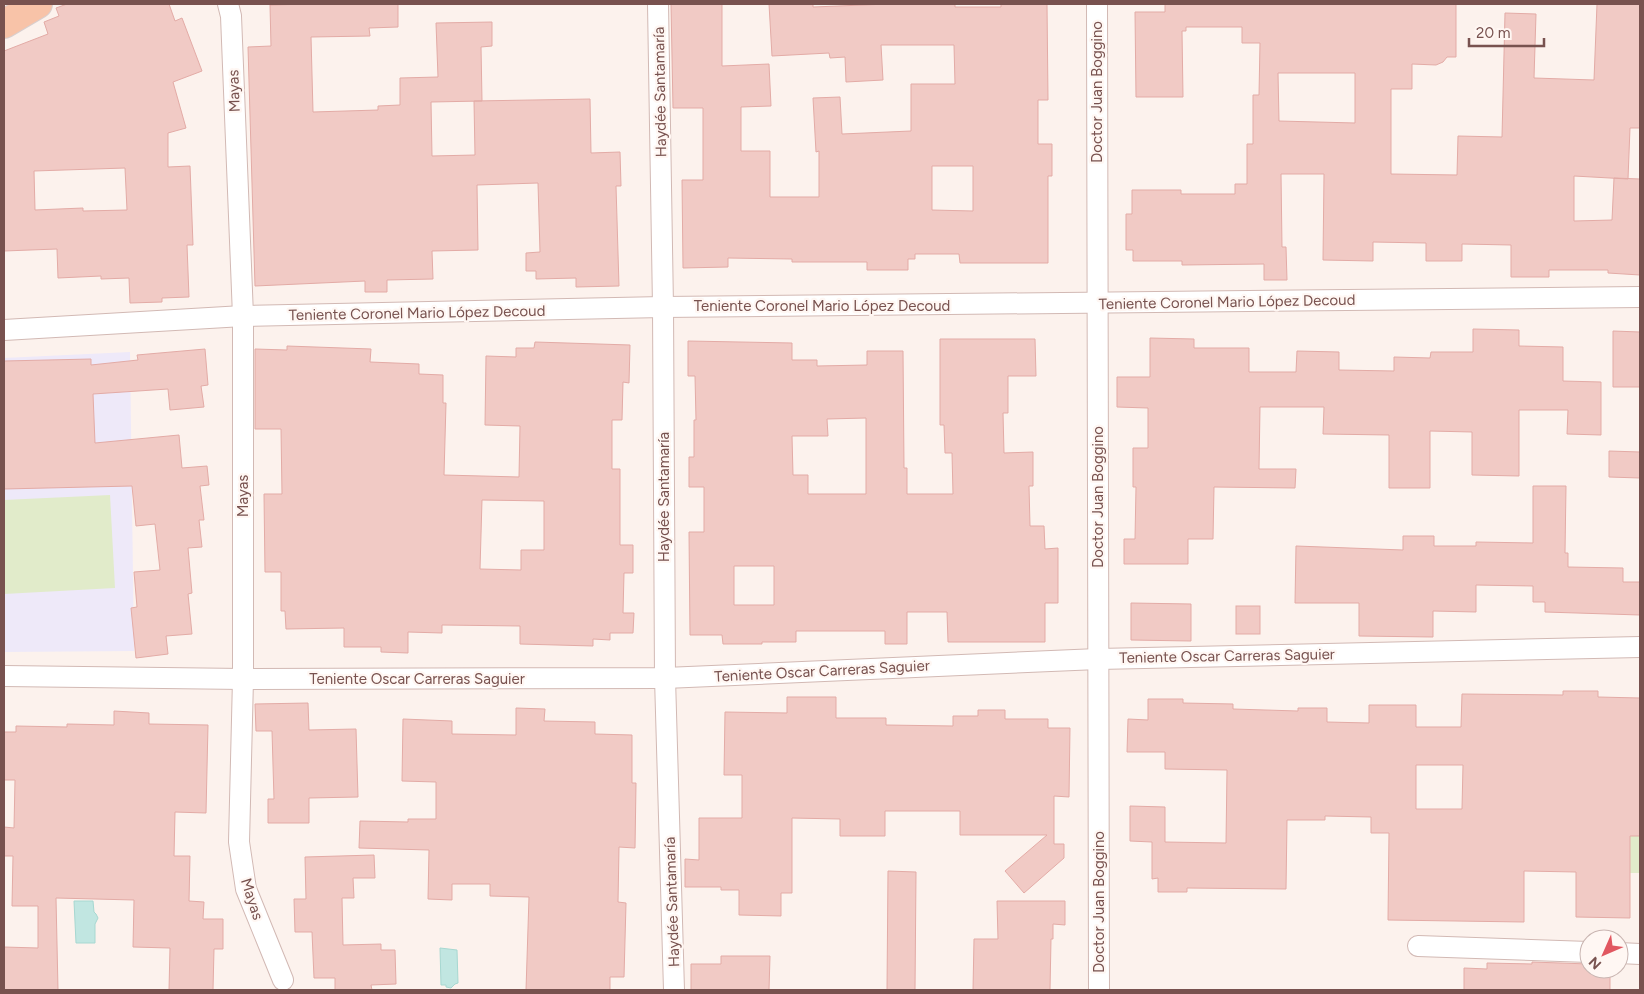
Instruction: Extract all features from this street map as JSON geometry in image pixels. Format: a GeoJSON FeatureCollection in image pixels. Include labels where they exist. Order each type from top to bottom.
{"type":"FeatureCollection","features":[{"type":"Feature","properties":{"kind":"main road"},"geometry":{"type":"LineString","coordinates":[[4,24],[38,4]]}},
{"type":"Feature","properties":{"kind":"street","name":"Mayas"},"geometry":{"type":"LineString","coordinates":[[228,4],[231,16],[243,316],[243,679],[239,842],[246,888],[283,980]]}},
{"type":"Feature","properties":{"kind":"street","name":"Haydée Santamaría"},"geometry":{"type":"LineString","coordinates":[[658,4],[663,308],[665,678],[674,990]]}},
{"type":"Feature","properties":{"kind":"street","name":"Doctor Juan Boggino"},"geometry":{"type":"LineString","coordinates":[[1097,4],[1099,990]]}},
{"type":"Feature","properties":{"kind":"street","name":"Teniente Coronel Mario López Decoud"},"geometry":{"type":"LineString","coordinates":[[4,330],[243,316],[663,308],[1640,298]]}},
{"type":"Feature","properties":{"kind":"street","name":"Teniente Oscar Carreras Saguier"},"geometry":{"type":"LineString","coordinates":[[4,676],[243,679],[665,678],[1098,659],[1640,647]]}},
{"type":"Feature","properties":{"kind":"street"},"geometry":{"type":"LineString","coordinates":[[1418,946],[1579,952]]}},
{"type":"Feature","properties":{"kind":"shaded area"},"geometry":{"type":"Polygon","coordinates":[[[130,352],[134,651],[4,652],[4,358],[130,352]]]}},
{"type":"Feature","properties":{"kind":"green space"},"geometry":{"type":"Polygon","coordinates":[[[110,495],[115,588],[4,594],[4,500],[110,495]]]}},
{"type":"Feature","properties":{"kind":"green space"},"geometry":{"type":"Polygon","coordinates":[[[1583,836],[1640,836],[1640,873],[1583,873],[1583,836]]]}},
{"type":"Feature","properties":{"kind":"water"},"geometry":{"type":"Polygon","coordinates":[[[74,901],[93,901],[94,912],[98,918],[95,924],[95,943],[76,943],[74,901]]]}},
{"type":"Feature","properties":{"kind":"water"},"geometry":{"type":"Polygon","coordinates":[[[440,948],[457,950],[458,983],[451,988],[441,985],[440,948]]]}},
{"type":"Feature","properties":{"kind":"building"},"geometry":{"type":"Polygon","coordinates":[[[67,4],[169,4],[175,21],[182,18],[202,71],[173,82],[186,128],[168,133],[168,167],[190,166],[193,245],[187,245],[189,297],[162,298],[162,302],[130,303],[129,278],[101,279],[101,276],[58,278],[57,249],[4,251],[4,51],[48,34],[44,22],[59,16],[56,8],[67,4]],[[125,168],[34,171],[35,210],[83,208],[83,211],[127,210],[125,168]]]}},
{"type":"Feature","properties":{"kind":"building"},"geometry":{"type":"Polygon","coordinates":[[[398,4],[398,27],[369,28],[370,36],[311,37],[313,112],[378,110],[378,106],[400,105],[400,78],[438,77],[436,23],[492,22],[492,46],[481,47],[482,101],[590,99],[591,153],[620,152],[621,186],[616,186],[619,286],[576,287],[576,278],[536,279],[536,271],[526,271],[526,253],[540,252],[538,183],[477,185],[478,250],[432,251],[433,279],[387,280],[387,292],[365,292],[365,281],[255,286],[248,47],[271,46],[270,5],[398,4]],[[474,101],[431,102],[432,156],[475,155],[474,101]]]}},
{"type":"Feature","properties":{"kind":"building"},"geometry":{"type":"Polygon","coordinates":[[[671,4],[722,4],[722,66],[769,64],[771,106],[741,107],[741,151],[770,151],[770,197],[819,197],[819,151],[816,152],[813,98],[840,97],[842,134],[911,131],[911,84],[955,84],[954,45],[881,45],[883,80],[846,82],[845,57],[830,58],[829,53],[772,56],[769,4],[813,4],[813,7],[955,4],[955,7],[1001,7],[1001,4],[1047,4],[1048,100],[1038,100],[1038,144],[1052,144],[1052,176],[1048,176],[1048,263],[960,263],[959,254],[915,254],[915,259],[908,259],[908,270],[867,270],[867,262],[792,262],[792,259],[728,258],[728,267],[683,268],[682,180],[703,180],[703,108],[673,108],[671,4]],[[932,166],[932,210],[973,211],[973,166],[932,166]]]}},
{"type":"Feature","properties":{"kind":"building"},"geometry":{"type":"Polygon","coordinates":[[[1165,4],[1456,4],[1456,57],[1447,57],[1443,62],[1436,65],[1412,64],[1412,89],[1391,89],[1391,174],[1457,175],[1458,136],[1502,137],[1505,13],[1536,14],[1534,78],[1594,80],[1597,4],[1640,4],[1640,128],[1630,128],[1628,179],[1640,179],[1640,275],[1608,273],[1608,270],[1549,270],[1549,277],[1511,277],[1511,245],[1462,244],[1462,261],[1426,261],[1426,243],[1373,242],[1373,261],[1323,260],[1324,174],[1281,174],[1282,247],[1286,247],[1287,280],[1264,280],[1264,264],[1182,265],[1182,261],[1133,261],[1133,250],[1126,250],[1126,214],[1132,214],[1132,190],[1181,190],[1181,194],[1235,194],[1235,184],[1247,184],[1247,144],[1253,144],[1253,95],[1259,95],[1260,43],[1242,43],[1242,27],[1186,27],[1186,31],[1182,31],[1183,97],[1136,97],[1135,12],[1165,12],[1165,4]],[[1278,73],[1279,121],[1355,123],[1355,73],[1278,73]],[[1574,176],[1574,221],[1612,220],[1614,178],[1574,176]]]}},
{"type":"Feature","properties":{"kind":"building"},"geometry":{"type":"Polygon","coordinates":[[[1473,329],[1519,330],[1519,346],[1563,347],[1563,381],[1601,382],[1601,435],[1567,434],[1568,410],[1519,410],[1519,476],[1472,475],[1472,432],[1430,431],[1430,488],[1389,488],[1389,435],[1323,434],[1324,407],[1260,407],[1259,469],[1296,469],[1295,488],[1214,487],[1213,539],[1188,539],[1188,564],[1124,564],[1124,539],[1135,539],[1136,487],[1133,487],[1133,448],[1148,448],[1148,408],[1117,407],[1117,377],[1150,377],[1150,338],[1194,339],[1194,348],[1249,348],[1249,372],[1296,372],[1297,351],[1339,352],[1339,370],[1394,371],[1394,357],[1430,358],[1431,352],[1473,352],[1473,329]]]}},
{"type":"Feature","properties":{"kind":"building"},"geometry":{"type":"Polygon","coordinates":[[[1613,331],[1640,332],[1640,387],[1613,387],[1613,331]]]}},
{"type":"Feature","properties":{"kind":"building"},"geometry":{"type":"Polygon","coordinates":[[[940,339],[1035,339],[1036,376],[1008,376],[1008,413],[1003,413],[1004,453],[1033,452],[1033,486],[1029,486],[1030,526],[1044,526],[1045,549],[1058,548],[1058,603],[1045,603],[1045,642],[948,642],[947,612],[907,612],[907,644],[885,644],[885,631],[796,631],[796,642],[762,642],[762,644],[723,644],[722,635],[690,635],[689,532],[704,532],[704,487],[689,487],[689,457],[694,457],[694,420],[696,420],[695,376],[688,376],[688,341],[792,343],[792,360],[817,360],[817,366],[867,365],[867,351],[903,351],[904,468],[907,468],[907,494],[953,494],[952,453],[945,453],[944,425],[940,425],[940,339]],[[866,418],[827,419],[828,436],[792,436],[793,475],[808,475],[808,494],[866,494],[866,418]],[[734,566],[734,605],[774,605],[774,566],[734,566]]]}},
{"type":"Feature","properties":{"kind":"building"},"geometry":{"type":"Polygon","coordinates":[[[535,342],[630,345],[629,383],[623,382],[622,420],[612,420],[612,469],[620,469],[620,545],[633,545],[633,573],[624,573],[623,613],[634,613],[633,633],[610,633],[610,640],[593,639],[593,646],[520,644],[520,626],[442,625],[442,633],[408,632],[408,653],[381,652],[381,647],[344,647],[344,628],[286,629],[285,611],[281,611],[281,572],[265,572],[264,494],[282,494],[281,429],[255,429],[255,349],[287,350],[287,346],[371,349],[370,362],[419,364],[419,374],[443,375],[443,403],[446,403],[444,475],[519,477],[520,426],[485,425],[486,356],[516,357],[516,348],[534,348],[535,342]],[[482,500],[480,569],[521,570],[521,550],[544,550],[544,501],[482,500]]]}},
{"type":"Feature","properties":{"kind":"building"},"geometry":{"type":"Polygon","coordinates":[[[205,349],[208,385],[201,386],[204,407],[170,410],[168,389],[93,394],[95,443],[179,435],[182,468],[207,466],[209,485],[200,486],[204,520],[199,520],[202,547],[188,548],[192,593],[188,594],[192,634],[166,636],[168,654],[136,658],[131,608],[137,607],[134,572],[160,570],[155,524],[136,526],[132,486],[4,489],[4,361],[91,359],[91,365],[138,360],[137,355],[205,349]]]}},
{"type":"Feature","properties":{"kind":"building"},"geometry":{"type":"Polygon","coordinates":[[[1609,451],[1640,452],[1640,478],[1609,477],[1609,451]]]}},
{"type":"Feature","properties":{"kind":"building"},"geometry":{"type":"Polygon","coordinates":[[[1533,486],[1566,486],[1565,553],[1568,553],[1568,567],[1623,568],[1623,582],[1640,582],[1640,615],[1545,612],[1545,602],[1533,602],[1533,586],[1476,585],[1476,612],[1433,611],[1433,637],[1359,636],[1359,603],[1295,603],[1296,546],[1403,550],[1403,536],[1434,536],[1434,546],[1476,546],[1476,542],[1533,543],[1533,486]]]}},
{"type":"Feature","properties":{"kind":"building"},"geometry":{"type":"Polygon","coordinates":[[[1131,603],[1191,604],[1191,641],[1131,640],[1131,603]]]}},
{"type":"Feature","properties":{"kind":"building"},"geometry":{"type":"Polygon","coordinates":[[[1236,606],[1260,606],[1260,634],[1236,634],[1236,606]]]}},
{"type":"Feature","properties":{"kind":"building"},"geometry":{"type":"Polygon","coordinates":[[[1563,691],[1598,691],[1598,697],[1640,698],[1640,836],[1630,836],[1630,918],[1576,917],[1576,872],[1524,871],[1524,922],[1388,920],[1389,833],[1371,833],[1371,817],[1325,816],[1325,820],[1287,820],[1286,889],[1187,888],[1187,892],[1158,892],[1158,878],[1152,879],[1152,842],[1130,841],[1130,806],[1165,807],[1165,842],[1226,843],[1227,770],[1165,769],[1165,752],[1127,752],[1128,719],[1148,720],[1148,699],[1183,699],[1183,703],[1233,704],[1233,709],[1298,711],[1298,708],[1327,708],[1327,722],[1369,723],[1369,705],[1416,705],[1416,727],[1461,727],[1462,694],[1563,695],[1563,691]],[[1416,765],[1416,809],[1462,809],[1463,765],[1416,765]]]}},
{"type":"Feature","properties":{"kind":"building"},"geometry":{"type":"Polygon","coordinates":[[[787,697],[836,697],[836,718],[886,718],[886,725],[953,726],[953,716],[978,716],[978,710],[1005,710],[1005,719],[1048,719],[1048,728],[1070,728],[1069,797],[1054,796],[1054,844],[1064,844],[1064,858],[1024,893],[1005,871],[1047,835],[960,835],[960,811],[885,811],[885,836],[840,836],[840,819],[792,818],[792,893],[781,893],[781,916],[739,915],[739,890],[721,890],[721,887],[685,887],[685,859],[699,860],[699,818],[742,818],[742,775],[724,775],[725,712],[787,713],[787,697]]]}},
{"type":"Feature","properties":{"kind":"building"},"geometry":{"type":"Polygon","coordinates":[[[308,703],[309,730],[356,729],[358,797],[309,798],[309,823],[268,823],[268,799],[274,799],[272,731],[256,731],[255,704],[308,703]]]}},
{"type":"Feature","properties":{"kind":"building"},"geometry":{"type":"Polygon","coordinates":[[[516,708],[545,709],[544,721],[595,722],[595,734],[632,735],[632,783],[636,783],[635,848],[619,847],[618,902],[626,903],[624,977],[610,977],[610,990],[526,990],[529,897],[490,896],[490,884],[452,884],[452,900],[428,899],[429,850],[359,848],[360,821],[408,822],[408,819],[436,819],[436,782],[402,781],[403,719],[452,721],[452,734],[516,735],[516,708]]]}},
{"type":"Feature","properties":{"kind":"building"},"geometry":{"type":"Polygon","coordinates":[[[114,711],[149,713],[149,724],[208,725],[206,813],[175,812],[174,856],[190,856],[189,901],[204,902],[203,919],[223,919],[223,949],[214,949],[213,990],[169,990],[170,948],[133,947],[134,900],[56,898],[58,990],[4,990],[4,947],[38,948],[38,906],[12,906],[13,856],[4,856],[4,827],[14,828],[15,780],[4,780],[4,732],[16,732],[16,726],[67,727],[67,724],[114,725],[114,711]]]}},
{"type":"Feature","properties":{"kind":"building"},"geometry":{"type":"Polygon","coordinates":[[[374,855],[375,878],[353,878],[354,898],[342,898],[343,945],[381,944],[381,950],[395,950],[396,984],[371,985],[372,990],[335,990],[335,978],[314,978],[312,932],[295,932],[294,899],[306,899],[305,857],[374,855]]]}},
{"type":"Feature","properties":{"kind":"building"},"geometry":{"type":"Polygon","coordinates":[[[888,871],[916,872],[915,990],[887,990],[888,871]]]}},
{"type":"Feature","properties":{"kind":"building"},"geometry":{"type":"Polygon","coordinates":[[[997,901],[1065,901],[1065,925],[1053,924],[1050,990],[973,990],[974,939],[998,939],[997,901]]]}},
{"type":"Feature","properties":{"kind":"building"},"geometry":{"type":"Polygon","coordinates":[[[721,956],[770,956],[769,990],[691,990],[691,964],[721,964],[721,956]]]}},
{"type":"Feature","properties":{"kind":"building"},"geometry":{"type":"Polygon","coordinates":[[[1532,962],[1579,964],[1579,979],[1610,979],[1610,990],[1464,990],[1464,968],[1487,969],[1487,963],[1532,964],[1532,962]]]}}]}
